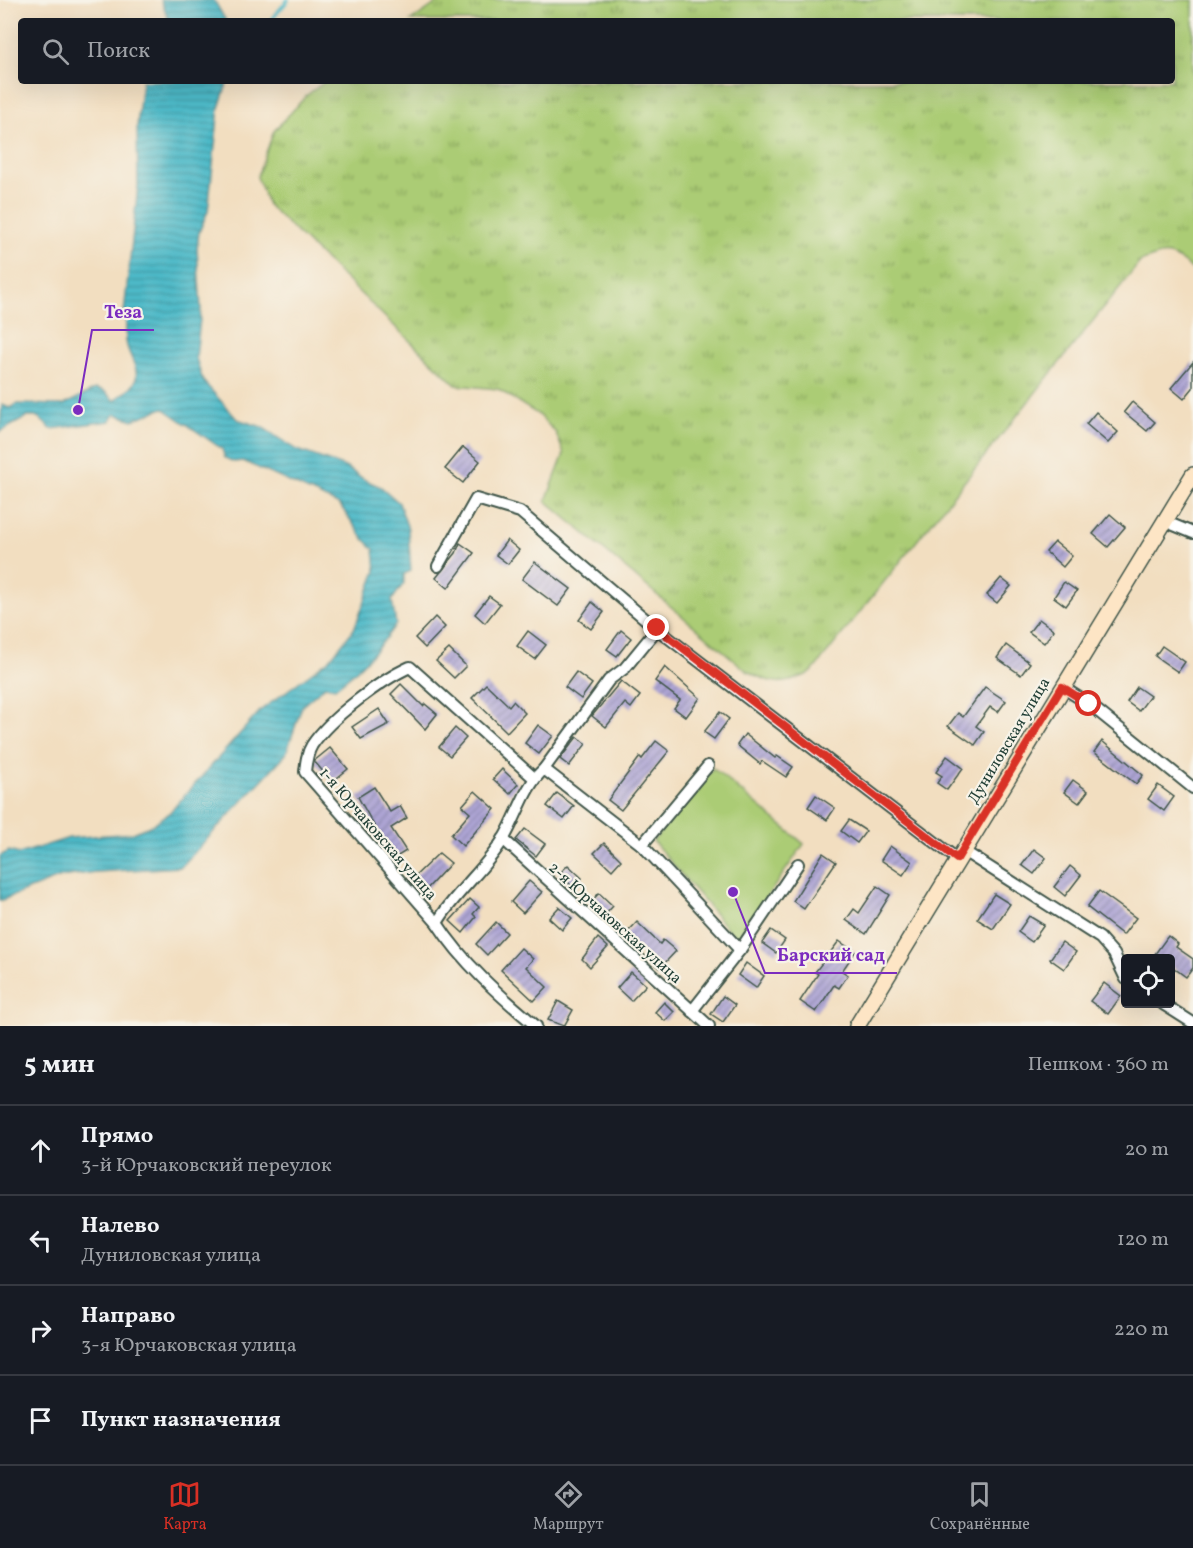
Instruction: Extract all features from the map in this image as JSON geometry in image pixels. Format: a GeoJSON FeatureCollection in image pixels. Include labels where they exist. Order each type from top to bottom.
{"type":"FeatureCollection","features":[{"type":"Feature","properties":{"kind":"main road","name":"Дуниловская улица"},"geometry":{"type":"LineString","coordinates":[[857,1026],[959,855],[1193,475]]}},
{"type":"Feature","properties":{"kind":"street"},"geometry":{"type":"LineString","coordinates":[[438,566],[476,499],[520,512],[657,628],[959,855],[1100,938],[1114,954],[1121,970]]}},
{"type":"Feature","properties":{"kind":"street"},"geometry":{"type":"LineString","coordinates":[[1164,521],[1193,533]]}},
{"type":"Feature","properties":{"kind":"street"},"geometry":{"type":"LineString","coordinates":[[437,923],[446,908],[503,840],[534,778],[544,769],[609,680],[625,668],[657,628]]}},
{"type":"Feature","properties":{"kind":"street","name":"1-я Юрчаковская улица"},"geometry":{"type":"LineString","coordinates":[[534,778],[410,667],[389,676],[352,705],[313,744],[307,755],[305,772],[437,923],[450,943],[510,1004],[536,1026]]}},
{"type":"Feature","properties":{"kind":"street"},"geometry":{"type":"LineString","coordinates":[[1062,687],[1089,704],[1193,788]]}},
{"type":"Feature","properties":{"kind":"street"},"geometry":{"type":"LineString","coordinates":[[642,845],[708,766]]}},
{"type":"Feature","properties":{"kind":"street"},"geometry":{"type":"LineString","coordinates":[[544,769],[642,845],[740,950]]}},
{"type":"Feature","properties":{"kind":"street","name":"2-я Юрчаковская улица"},"geometry":{"type":"LineString","coordinates":[[503,840],[709,1026]]}},
{"type":"Feature","properties":{"kind":"street"},"geometry":{"type":"LineString","coordinates":[[692,1011],[740,950],[798,864]]}},
{"type":"Feature","properties":{"kind":"street"},"geometry":{"type":"LineString","coordinates":[[1169,1008],[1193,1023]]}},
{"type":"Feature","properties":{"kind":"green space"},"geometry":{"type":"Polygon","coordinates":[[[441,0],[1193,0],[1193,270],[1174,256],[1168,255],[1140,262],[812,672],[787,682],[772,682],[747,671],[546,501],[564,454],[556,433],[539,415],[498,389],[456,385],[268,205],[257,177],[274,131],[307,95],[322,84],[1175,84],[1175,18],[415,18],[441,0]]]}},
{"type":"Feature","properties":{"kind":"green space"},"geometry":{"type":"Polygon","coordinates":[[[713,768],[804,844],[737,940],[653,841],[713,768]]]}},
{"type":"Feature","properties":{"kind":"water"},"geometry":{"type":"Polygon","coordinates":[[[161,0],[214,0],[224,18],[168,18],[161,0]]]}},
{"type":"Feature","properties":{"kind":"water"},"geometry":{"type":"Polygon","coordinates":[[[142,84],[227,84],[219,108],[208,211],[199,232],[197,249],[201,309],[196,358],[203,381],[237,419],[262,427],[295,449],[345,467],[381,487],[399,503],[408,529],[411,571],[404,574],[404,583],[392,600],[396,624],[383,642],[344,681],[335,688],[325,686],[302,706],[286,754],[181,867],[96,872],[61,877],[0,901],[0,856],[9,851],[19,854],[69,838],[133,833],[152,825],[170,812],[261,710],[330,659],[354,629],[376,571],[374,549],[363,538],[340,505],[243,461],[234,462],[225,458],[222,449],[163,408],[133,420],[115,414],[110,421],[51,429],[38,417],[27,417],[0,432],[2,405],[10,408],[17,404],[64,405],[95,389],[104,391],[115,401],[135,382],[136,373],[127,346],[124,313],[138,186],[137,127],[142,84]]]}},
{"type":"Feature","properties":{"kind":"building"},"geometry":{"type":"Polygon","coordinates":[[[1193,362],[1193,388],[1184,399],[1171,388],[1193,362]]]}},
{"type":"Feature","properties":{"kind":"building"},"geometry":{"type":"Polygon","coordinates":[[[1132,402],[1155,422],[1147,431],[1124,412],[1132,402]]]}},
{"type":"Feature","properties":{"kind":"building"},"geometry":{"type":"Polygon","coordinates":[[[1096,412],[1118,432],[1108,443],[1086,424],[1096,412]]]}},
{"type":"Feature","properties":{"kind":"building"},"geometry":{"type":"Polygon","coordinates":[[[463,447],[480,461],[463,483],[445,469],[463,447]]]}},
{"type":"Feature","properties":{"kind":"building"},"geometry":{"type":"Polygon","coordinates":[[[1110,514],[1125,527],[1108,547],[1093,534],[1110,514]]]}},
{"type":"Feature","properties":{"kind":"building"},"geometry":{"type":"Polygon","coordinates":[[[507,540],[519,550],[508,564],[496,555],[507,540]]]}},
{"type":"Feature","properties":{"kind":"building"},"geometry":{"type":"Polygon","coordinates":[[[1055,542],[1072,556],[1063,567],[1046,552],[1055,542]]]}},
{"type":"Feature","properties":{"kind":"building"},"geometry":{"type":"Polygon","coordinates":[[[460,543],[474,553],[448,588],[436,578],[456,553],[460,543]]]}},
{"type":"Feature","properties":{"kind":"building"},"geometry":{"type":"Polygon","coordinates":[[[535,562],[571,589],[558,606],[522,579],[535,562]]]}},
{"type":"Feature","properties":{"kind":"building"},"geometry":{"type":"Polygon","coordinates":[[[1001,578],[1011,586],[997,603],[987,595],[1001,578]]]}},
{"type":"Feature","properties":{"kind":"building"},"geometry":{"type":"Polygon","coordinates":[[[1064,582],[1077,591],[1066,606],[1054,597],[1064,582]]]}},
{"type":"Feature","properties":{"kind":"building"},"geometry":{"type":"Polygon","coordinates":[[[489,596],[500,604],[485,623],[475,614],[489,596]]]}},
{"type":"Feature","properties":{"kind":"building"},"geometry":{"type":"Polygon","coordinates":[[[592,602],[604,612],[591,629],[579,620],[592,602]]]}},
{"type":"Feature","properties":{"kind":"building"},"geometry":{"type":"Polygon","coordinates":[[[435,617],[445,627],[425,648],[415,638],[435,617]]]}},
{"type":"Feature","properties":{"kind":"building"},"geometry":{"type":"Polygon","coordinates":[[[1039,619],[1054,630],[1044,643],[1029,632],[1039,619]]]}},
{"type":"Feature","properties":{"kind":"building"},"geometry":{"type":"Polygon","coordinates":[[[621,630],[631,638],[617,656],[607,649],[621,630]]]}},
{"type":"Feature","properties":{"kind":"building"},"geometry":{"type":"Polygon","coordinates":[[[528,631],[546,645],[535,659],[517,646],[528,631]]]}},
{"type":"Feature","properties":{"kind":"building"},"geometry":{"type":"Polygon","coordinates":[[[1006,645],[1030,663],[1021,675],[997,658],[1006,645]]]}},
{"type":"Feature","properties":{"kind":"building"},"geometry":{"type":"Polygon","coordinates":[[[1162,646],[1185,662],[1178,672],[1155,656],[1162,646]]]}},
{"type":"Feature","properties":{"kind":"building"},"geometry":{"type":"Polygon","coordinates":[[[449,649],[466,666],[454,678],[436,661],[449,649]]]}},
{"type":"Feature","properties":{"kind":"building"},"geometry":{"type":"Polygon","coordinates":[[[665,667],[700,698],[686,717],[674,708],[680,700],[655,681],[665,667]]]}},
{"type":"Feature","properties":{"kind":"building"},"geometry":{"type":"Polygon","coordinates":[[[576,672],[592,684],[581,699],[565,687],[576,672]]]}},
{"type":"Feature","properties":{"kind":"building"},"geometry":{"type":"Polygon","coordinates":[[[621,681],[640,696],[631,708],[625,703],[606,727],[592,716],[621,681]]]}},
{"type":"Feature","properties":{"kind":"building"},"geometry":{"type":"Polygon","coordinates":[[[401,684],[423,706],[425,704],[437,714],[425,729],[391,694],[401,684]]]}},
{"type":"Feature","properties":{"kind":"building"},"geometry":{"type":"Polygon","coordinates":[[[486,684],[509,706],[513,701],[525,713],[507,732],[472,698],[486,684]]]}},
{"type":"Feature","properties":{"kind":"building"},"geometry":{"type":"Polygon","coordinates":[[[985,687],[1006,701],[998,712],[990,707],[976,726],[984,732],[975,745],[948,726],[958,713],[963,717],[985,687]]]}},
{"type":"Feature","properties":{"kind":"building"},"geometry":{"type":"Polygon","coordinates":[[[1137,687],[1150,696],[1139,711],[1127,702],[1137,687]]]}},
{"type":"Feature","properties":{"kind":"building"},"geometry":{"type":"Polygon","coordinates":[[[379,709],[389,724],[361,739],[352,727],[379,709]]]}},
{"type":"Feature","properties":{"kind":"building"},"geometry":{"type":"Polygon","coordinates":[[[720,712],[729,719],[714,739],[704,732],[720,712]]]}},
{"type":"Feature","properties":{"kind":"building"},"geometry":{"type":"Polygon","coordinates":[[[538,725],[553,736],[539,754],[525,743],[538,725]]]}},
{"type":"Feature","properties":{"kind":"building"},"geometry":{"type":"Polygon","coordinates":[[[455,728],[466,738],[450,756],[439,747],[455,728]]]}},
{"type":"Feature","properties":{"kind":"building"},"geometry":{"type":"Polygon","coordinates":[[[745,734],[775,758],[777,756],[793,767],[786,777],[762,761],[760,764],[737,745],[745,734]]]}},
{"type":"Feature","properties":{"kind":"building"},"geometry":{"type":"Polygon","coordinates":[[[577,737],[586,744],[569,766],[560,759],[577,737]]]}},
{"type":"Feature","properties":{"kind":"building"},"geometry":{"type":"Polygon","coordinates":[[[656,741],[669,751],[621,810],[608,800],[640,757],[642,759],[656,741]]]}},
{"type":"Feature","properties":{"kind":"building"},"geometry":{"type":"Polygon","coordinates":[[[1102,741],[1143,775],[1136,784],[1094,752],[1102,741]]]}},
{"type":"Feature","properties":{"kind":"building"},"geometry":{"type":"Polygon","coordinates":[[[330,748],[348,769],[332,782],[314,761],[330,748]]]}},
{"type":"Feature","properties":{"kind":"building"},"geometry":{"type":"Polygon","coordinates":[[[947,756],[963,768],[947,790],[937,783],[942,776],[936,772],[947,756]]]}},
{"type":"Feature","properties":{"kind":"building"},"geometry":{"type":"Polygon","coordinates":[[[502,769],[518,784],[510,794],[493,779],[502,769]]]}},
{"type":"Feature","properties":{"kind":"building"},"geometry":{"type":"Polygon","coordinates":[[[1073,780],[1088,791],[1079,803],[1064,792],[1073,780]]]}},
{"type":"Feature","properties":{"kind":"building"},"geometry":{"type":"Polygon","coordinates":[[[1158,785],[1174,797],[1164,811],[1148,799],[1158,785]]]}},
{"type":"Feature","properties":{"kind":"building"},"geometry":{"type":"Polygon","coordinates":[[[374,787],[390,812],[400,806],[407,818],[391,828],[406,851],[393,859],[358,797],[374,787]]]}},
{"type":"Feature","properties":{"kind":"building"},"geometry":{"type":"Polygon","coordinates":[[[475,791],[495,809],[463,846],[451,835],[470,813],[462,806],[475,791]]]}},
{"type":"Feature","properties":{"kind":"building"},"geometry":{"type":"Polygon","coordinates":[[[557,793],[574,806],[564,819],[547,806],[557,793]]]}},
{"type":"Feature","properties":{"kind":"building"},"geometry":{"type":"Polygon","coordinates":[[[816,795],[835,808],[827,820],[808,807],[816,795]]]}},
{"type":"Feature","properties":{"kind":"building"},"geometry":{"type":"Polygon","coordinates":[[[849,820],[866,831],[857,843],[841,831],[849,820]]]}},
{"type":"Feature","properties":{"kind":"building"},"geometry":{"type":"Polygon","coordinates":[[[525,829],[545,844],[536,856],[516,840],[525,829]]]}},
{"type":"Feature","properties":{"kind":"building"},"geometry":{"type":"Polygon","coordinates":[[[604,843],[621,860],[612,870],[594,853],[604,843]]]}},
{"type":"Feature","properties":{"kind":"building"},"geometry":{"type":"Polygon","coordinates":[[[890,846],[912,862],[903,875],[881,860],[890,846]]]}},
{"type":"Feature","properties":{"kind":"building"},"geometry":{"type":"Polygon","coordinates":[[[1034,849],[1046,858],[1034,874],[1022,865],[1034,849]]]}},
{"type":"Feature","properties":{"kind":"building"},"geometry":{"type":"Polygon","coordinates":[[[439,853],[451,863],[423,893],[410,881],[439,853]]]}},
{"type":"Feature","properties":{"kind":"building"},"geometry":{"type":"Polygon","coordinates":[[[823,853],[836,862],[804,909],[793,901],[823,853]]]}},
{"type":"Feature","properties":{"kind":"building"},"geometry":{"type":"Polygon","coordinates":[[[568,865],[582,878],[574,888],[559,874],[568,865]]]}},
{"type":"Feature","properties":{"kind":"building"},"geometry":{"type":"Polygon","coordinates":[[[1070,866],[1081,875],[1065,896],[1054,887],[1070,866]]]}},
{"type":"Feature","properties":{"kind":"building"},"geometry":{"type":"Polygon","coordinates":[[[529,881],[542,892],[523,913],[511,902],[529,881]]]}},
{"type":"Feature","properties":{"kind":"building"},"geometry":{"type":"Polygon","coordinates":[[[877,886],[890,895],[866,934],[846,920],[854,909],[859,913],[877,886]]]}},
{"type":"Feature","properties":{"kind":"building"},"geometry":{"type":"Polygon","coordinates":[[[1099,891],[1136,918],[1123,935],[1087,907],[1099,891]]]}},
{"type":"Feature","properties":{"kind":"building"},"geometry":{"type":"Polygon","coordinates":[[[599,893],[613,906],[604,916],[590,903],[599,893]]]}},
{"type":"Feature","properties":{"kind":"building"},"geometry":{"type":"Polygon","coordinates":[[[994,894],[1010,904],[993,929],[977,919],[994,894]]]}},
{"type":"Feature","properties":{"kind":"building"},"geometry":{"type":"Polygon","coordinates":[[[470,899],[479,907],[473,914],[476,917],[463,933],[450,921],[470,899]]]}},
{"type":"Feature","properties":{"kind":"building"},"geometry":{"type":"Polygon","coordinates":[[[559,907],[572,918],[562,930],[549,918],[559,907]]]}},
{"type":"Feature","properties":{"kind":"building"},"geometry":{"type":"Polygon","coordinates":[[[1029,916],[1044,925],[1032,942],[1018,932],[1029,916]]]}},
{"type":"Feature","properties":{"kind":"building"},"geometry":{"type":"Polygon","coordinates":[[[496,922],[507,933],[487,955],[476,944],[496,922]]]}},
{"type":"Feature","properties":{"kind":"building"},"geometry":{"type":"Polygon","coordinates":[[[637,922],[660,944],[663,940],[676,951],[660,968],[623,937],[637,922]]]}},
{"type":"Feature","properties":{"kind":"building"},"geometry":{"type":"Polygon","coordinates":[[[771,930],[785,940],[776,953],[762,943],[771,930]]]}},
{"type":"Feature","properties":{"kind":"building"},"geometry":{"type":"Polygon","coordinates":[[[1168,936],[1178,944],[1176,947],[1193,959],[1193,968],[1186,977],[1175,969],[1175,954],[1155,954],[1168,936]]]}},
{"type":"Feature","properties":{"kind":"building"},"geometry":{"type":"Polygon","coordinates":[[[598,938],[608,947],[590,967],[582,959],[598,938]]]}},
{"type":"Feature","properties":{"kind":"building"},"geometry":{"type":"Polygon","coordinates":[[[839,941],[855,952],[842,971],[848,975],[839,988],[834,985],[816,1012],[800,1001],[818,974],[815,972],[839,941]]]}},
{"type":"Feature","properties":{"kind":"building"},"geometry":{"type":"Polygon","coordinates":[[[1062,942],[1076,952],[1064,969],[1050,959],[1062,942]]]}},
{"type":"Feature","properties":{"kind":"building"},"geometry":{"type":"Polygon","coordinates":[[[521,948],[533,959],[526,967],[547,987],[534,1001],[501,970],[521,948]]]}},
{"type":"Feature","properties":{"kind":"building"},"geometry":{"type":"Polygon","coordinates":[[[746,963],[764,976],[756,988],[738,975],[746,963]]]}},
{"type":"Feature","properties":{"kind":"building"},"geometry":{"type":"Polygon","coordinates":[[[631,972],[646,985],[631,1001],[617,988],[631,972]]]}},
{"type":"Feature","properties":{"kind":"building"},"geometry":{"type":"Polygon","coordinates":[[[1104,983],[1121,996],[1108,1014],[1090,1001],[1104,983]]]}},
{"type":"Feature","properties":{"kind":"building"},"geometry":{"type":"Polygon","coordinates":[[[723,996],[735,1005],[723,1022],[711,1014],[723,996]]]}},
{"type":"Feature","properties":{"kind":"building"},"geometry":{"type":"Polygon","coordinates":[[[558,1001],[573,1010],[564,1026],[548,1020],[558,1001]]]}},
{"type":"Feature","properties":{"kind":"building"},"geometry":{"type":"Polygon","coordinates":[[[664,1002],[674,1012],[665,1021],[655,1012],[664,1002]]]}},
{"type":"Feature","properties":{"kind":"waterway"},"geometry":{"type":"LineString","coordinates":[[273,18],[288,0]]}},
{"type":"Feature","properties":{"kind":"place","name":"Теза"},"geometry":{"type":"Point","coordinates":[78,410]}},
{"type":"Feature","properties":{"kind":"place","name":"Барский сад"},"geometry":{"type":"Point","coordinates":[733,892]}},
{"type":"Feature","properties":{"kind":"route"},"geometry":{"type":"LineString","coordinates":[[657,628],[957,859],[1062,687],[1089,704]]}}]}
